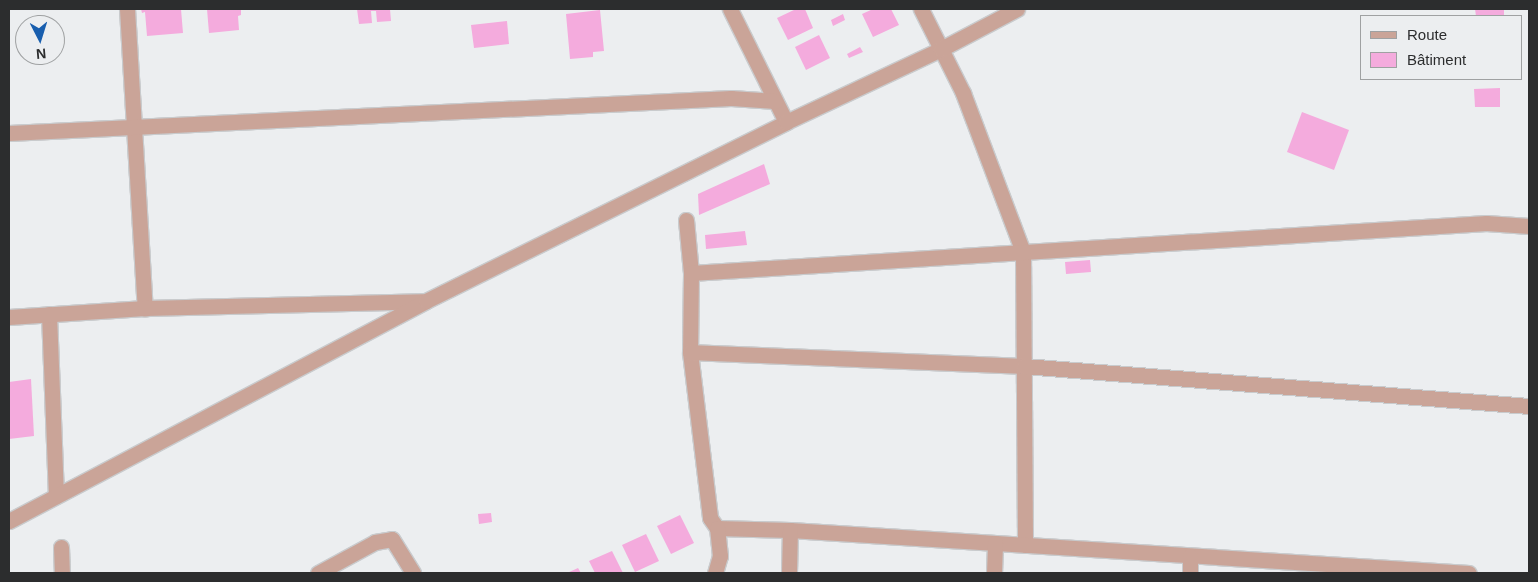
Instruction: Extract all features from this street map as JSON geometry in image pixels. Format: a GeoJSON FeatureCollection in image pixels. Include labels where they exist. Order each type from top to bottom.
{"type":"FeatureCollection","features":[{"type":"Feature","properties":{"kind":"street"},"geometry":{"type":"LineString","coordinates":[[127,9],[145,308]]}},
{"type":"Feature","properties":{"kind":"street"},"geometry":{"type":"LineString","coordinates":[[730,9],[786,122]]}},
{"type":"Feature","properties":{"kind":"street"},"geometry":{"type":"LineString","coordinates":[[921,9],[963,93],[1024,252],[1025,545]]}},
{"type":"Feature","properties":{"kind":"street"},"geometry":{"type":"LineString","coordinates":[[9,520],[426,301],[786,122],[941,49],[1017,9]]}},
{"type":"Feature","properties":{"kind":"street"},"geometry":{"type":"LineString","coordinates":[[9,133],[731,98],[775,100]]}},
{"type":"Feature","properties":{"kind":"street"},"geometry":{"type":"LineString","coordinates":[[686,220],[691,273],[690,352],[710,518],[717,528],[720,556],[715,573]]}},
{"type":"Feature","properties":{"kind":"street"},"geometry":{"type":"LineString","coordinates":[[691,273],[1486,223],[1529,226]]}},
{"type":"Feature","properties":{"kind":"street"},"geometry":{"type":"LineString","coordinates":[[9,317],[145,308],[426,301]]}},
{"type":"Feature","properties":{"kind":"street"},"geometry":{"type":"LineString","coordinates":[[49,314],[56,496]]}},
{"type":"Feature","properties":{"kind":"street"},"geometry":{"type":"LineString","coordinates":[[690,352],[1024,366],[1529,406]]}},
{"type":"Feature","properties":{"kind":"street"},"geometry":{"type":"LineString","coordinates":[[717,528],[790,530],[995,543],[1377,570],[1470,573]]}},
{"type":"Feature","properties":{"kind":"street"},"geometry":{"type":"LineString","coordinates":[[789,573],[790,530]]}},
{"type":"Feature","properties":{"kind":"street"},"geometry":{"type":"LineString","coordinates":[[318,573],[375,542],[392,539],[414,573]]}},
{"type":"Feature","properties":{"kind":"street"},"geometry":{"type":"LineString","coordinates":[[994,573],[995,543]]}},
{"type":"Feature","properties":{"kind":"street"},"geometry":{"type":"LineString","coordinates":[[61,547],[62,573]]}},
{"type":"Feature","properties":{"kind":"street"},"geometry":{"type":"LineString","coordinates":[[1190,556],[1190,573]]}},
{"type":"Feature","properties":{"kind":"building"},"geometry":{"type":"Polygon","coordinates":[[[141,9],[181,9],[183,33],[147,36],[145,12],[142,13],[141,9]]]}},
{"type":"Feature","properties":{"kind":"building"},"geometry":{"type":"Polygon","coordinates":[[[207,9],[241,9],[241,15],[238,16],[239,30],[209,33],[207,9]]]}},
{"type":"Feature","properties":{"kind":"building"},"geometry":{"type":"Polygon","coordinates":[[[357,9],[390,9],[391,21],[377,22],[376,11],[371,11],[372,23],[359,24],[357,9]]]}},
{"type":"Feature","properties":{"kind":"building"},"geometry":{"type":"Polygon","coordinates":[[[796,9],[805,9],[813,28],[788,40],[777,18],[796,9]]]}},
{"type":"Feature","properties":{"kind":"building"},"geometry":{"type":"Polygon","coordinates":[[[873,9],[891,9],[899,25],[873,37],[862,14],[873,9]]]}},
{"type":"Feature","properties":{"kind":"building"},"geometry":{"type":"Polygon","coordinates":[[[1475,9],[1504,9],[1504,15],[1476,15],[1475,9]]]}},
{"type":"Feature","properties":{"kind":"building"},"geometry":{"type":"Polygon","coordinates":[[[600,10],[604,51],[593,52],[593,57],[570,59],[566,14],[600,10]]]}},
{"type":"Feature","properties":{"kind":"building"},"geometry":{"type":"Polygon","coordinates":[[[843,14],[845,20],[833,26],[831,20],[843,14]]]}},
{"type":"Feature","properties":{"kind":"building"},"geometry":{"type":"Polygon","coordinates":[[[507,21],[509,44],[474,48],[471,25],[507,21]]]}},
{"type":"Feature","properties":{"kind":"building"},"geometry":{"type":"Polygon","coordinates":[[[819,35],[830,58],[806,70],[795,47],[819,35]]]}},
{"type":"Feature","properties":{"kind":"building"},"geometry":{"type":"Polygon","coordinates":[[[860,47],[863,52],[849,58],[847,54],[860,47]]]}},
{"type":"Feature","properties":{"kind":"building"},"geometry":{"type":"Polygon","coordinates":[[[1500,88],[1500,107],[1475,107],[1474,89],[1500,88]]]}},
{"type":"Feature","properties":{"kind":"building"},"geometry":{"type":"Polygon","coordinates":[[[1302,112],[1349,130],[1334,170],[1287,152],[1302,112]]]}},
{"type":"Feature","properties":{"kind":"building"},"geometry":{"type":"Polygon","coordinates":[[[764,164],[770,184],[699,215],[698,194],[764,164]]]}},
{"type":"Feature","properties":{"kind":"building"},"geometry":{"type":"Polygon","coordinates":[[[745,231],[747,245],[706,249],[705,235],[745,231]]]}},
{"type":"Feature","properties":{"kind":"building"},"geometry":{"type":"Polygon","coordinates":[[[1090,260],[1091,272],[1066,274],[1065,262],[1090,260]]]}},
{"type":"Feature","properties":{"kind":"building"},"geometry":{"type":"Polygon","coordinates":[[[31,379],[34,436],[9,439],[9,382],[31,379]]]}},
{"type":"Feature","properties":{"kind":"building"},"geometry":{"type":"Polygon","coordinates":[[[491,513],[492,522],[479,524],[478,514],[491,513]]]}},
{"type":"Feature","properties":{"kind":"building"},"geometry":{"type":"Polygon","coordinates":[[[680,515],[694,543],[671,554],[657,526],[680,515]]]}},
{"type":"Feature","properties":{"kind":"building"},"geometry":{"type":"Polygon","coordinates":[[[646,534],[659,561],[635,572],[622,545],[646,534]]]}},
{"type":"Feature","properties":{"kind":"building"},"geometry":{"type":"Polygon","coordinates":[[[612,551],[623,573],[595,573],[589,561],[612,551]]]}},
{"type":"Feature","properties":{"kind":"building"},"geometry":{"type":"Polygon","coordinates":[[[578,568],[581,573],[567,573],[578,568]]]}}]}
